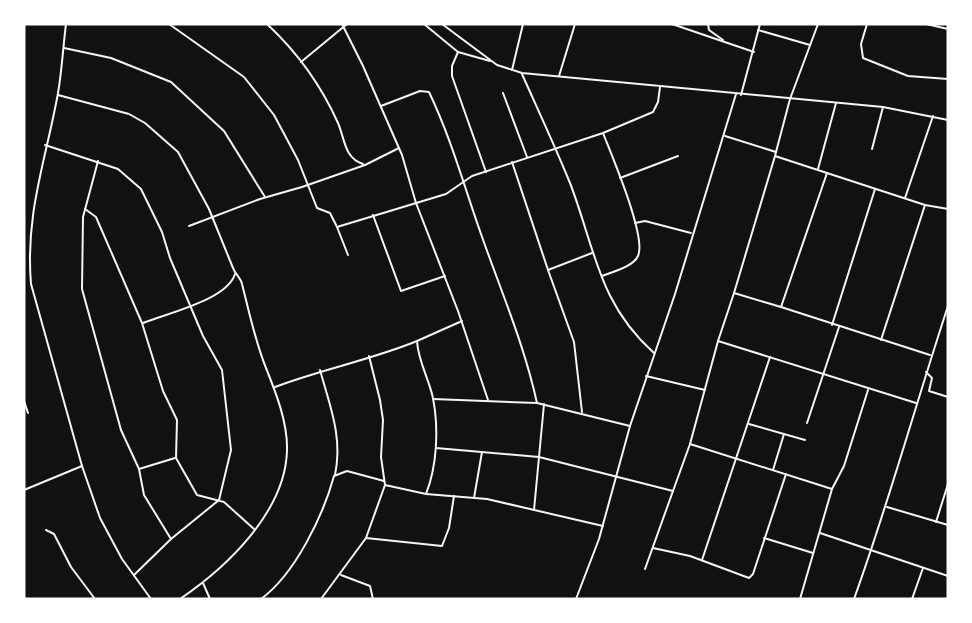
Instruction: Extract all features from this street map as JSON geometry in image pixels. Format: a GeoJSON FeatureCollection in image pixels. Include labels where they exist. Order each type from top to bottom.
{"type":"FeatureCollection","features":[{"type":"Feature","properties":{"kind":"street"},"geometry":{"type":"LineString","coordinates":[[66,24],[58,95],[33,203],[29,264],[31,284],[82,466],[100,518],[151,599]]}},
{"type":"Feature","properties":{"kind":"street"},"geometry":{"type":"LineString","coordinates":[[169,24],[243,77],[274,115],[309,185],[317,208],[330,213],[348,255]]}},
{"type":"Feature","properties":{"kind":"street"},"geometry":{"type":"LineString","coordinates":[[267,24],[301,62],[326,99],[343,134],[347,153],[355,162],[365,165]]}},
{"type":"Feature","properties":{"kind":"street"},"geometry":{"type":"LineString","coordinates":[[424,24],[458,52],[522,72],[741,95],[884,107],[948,120]]}},
{"type":"Feature","properties":{"kind":"street"},"geometry":{"type":"LineString","coordinates":[[442,24],[490,61]]}},
{"type":"Feature","properties":{"kind":"street"},"geometry":{"type":"LineString","coordinates":[[512,70],[523,24]]}},
{"type":"Feature","properties":{"kind":"street"},"geometry":{"type":"LineString","coordinates":[[559,76],[575,24]]}},
{"type":"Feature","properties":{"kind":"street"},"geometry":{"type":"LineString","coordinates":[[672,24],[754,52]]}},
{"type":"Feature","properties":{"kind":"street"},"geometry":{"type":"LineString","coordinates":[[708,24],[709,30],[723,40]]}},
{"type":"Feature","properties":{"kind":"street"},"geometry":{"type":"LineString","coordinates":[[741,95],[760,24]]}},
{"type":"Feature","properties":{"kind":"street"},"geometry":{"type":"LineString","coordinates":[[645,568],[690,444],[718,341],[735,293],[776,154],[790,99],[818,24]]}},
{"type":"Feature","properties":{"kind":"street"},"geometry":{"type":"LineString","coordinates":[[867,24],[860,52],[863,58],[908,76],[948,79]]}},
{"type":"Feature","properties":{"kind":"street"},"geometry":{"type":"LineString","coordinates":[[926,24],[948,29]]}},
{"type":"Feature","properties":{"kind":"street"},"geometry":{"type":"LineString","coordinates":[[301,62],[344,25],[399,148],[416,203],[462,321],[488,400]]}},
{"type":"Feature","properties":{"kind":"street"},"geometry":{"type":"LineString","coordinates":[[758,30],[810,45]]}},
{"type":"Feature","properties":{"kind":"street"},"geometry":{"type":"LineString","coordinates":[[64,48],[111,58],[171,82],[224,131],[265,197]]}},
{"type":"Feature","properties":{"kind":"street"},"geometry":{"type":"LineString","coordinates":[[458,52],[452,66],[452,76],[486,172]]}},
{"type":"Feature","properties":{"kind":"street"},"geometry":{"type":"LineString","coordinates":[[522,72],[571,185],[601,276],[623,321],[654,353]]}},
{"type":"Feature","properties":{"kind":"street"},"geometry":{"type":"LineString","coordinates":[[337,227],[452,191],[464,182],[486,172],[603,133],[653,112],[658,102],[660,87]]}},
{"type":"Feature","properties":{"kind":"street"},"geometry":{"type":"LineString","coordinates":[[381,106],[420,91],[429,93],[442,122],[523,344],[537,403]]}},
{"type":"Feature","properties":{"kind":"street"},"geometry":{"type":"LineString","coordinates":[[503,93],[527,158]]}},
{"type":"Feature","properties":{"kind":"street"},"geometry":{"type":"LineString","coordinates":[[576,599],[603,526],[630,426],[675,294],[736,94]]}},
{"type":"Feature","properties":{"kind":"street"},"geometry":{"type":"LineString","coordinates":[[58,95],[93,106],[116,109],[145,123],[178,152],[212,217],[235,274],[241,281],[245,303],[265,366],[275,387],[287,450],[280,485],[254,529],[203,583],[180,599]]}},
{"type":"Feature","properties":{"kind":"street"},"geometry":{"type":"LineString","coordinates":[[818,169],[836,103]]}},
{"type":"Feature","properties":{"kind":"street"},"geometry":{"type":"LineString","coordinates":[[872,150],[884,107]]}},
{"type":"Feature","properties":{"kind":"street"},"geometry":{"type":"LineString","coordinates":[[905,198],[933,116]]}},
{"type":"Feature","properties":{"kind":"street"},"geometry":{"type":"LineString","coordinates":[[601,276],[628,265],[638,257],[635,223],[603,133]]}},
{"type":"Feature","properties":{"kind":"street"},"geometry":{"type":"LineString","coordinates":[[725,136],[875,189],[925,205],[948,209]]}},
{"type":"Feature","properties":{"kind":"street"},"geometry":{"type":"LineString","coordinates":[[45,145],[118,169],[141,189],[223,377],[231,450],[219,500],[171,539],[134,575]]}},
{"type":"Feature","properties":{"kind":"street"},"geometry":{"type":"LineString","coordinates":[[189,226],[265,197],[309,185],[365,165],[399,148]]}},
{"type":"Feature","properties":{"kind":"street"},"geometry":{"type":"LineString","coordinates":[[620,178],[678,156]]}},
{"type":"Feature","properties":{"kind":"street"},"geometry":{"type":"LineString","coordinates":[[98,161],[82,226],[82,288],[121,430],[139,468],[144,495],[171,539]]}},
{"type":"Feature","properties":{"kind":"street"},"geometry":{"type":"LineString","coordinates":[[512,162],[574,342],[579,367],[582,412]]}},
{"type":"Feature","properties":{"kind":"street"},"geometry":{"type":"LineString","coordinates":[[781,307],[827,172]]}},
{"type":"Feature","properties":{"kind":"street"},"geometry":{"type":"LineString","coordinates":[[832,325],[875,189]]}},
{"type":"Feature","properties":{"kind":"street"},"geometry":{"type":"LineString","coordinates":[[881,340],[925,205]]}},
{"type":"Feature","properties":{"kind":"street"},"geometry":{"type":"LineString","coordinates":[[85,209],[96,217],[142,323],[163,391],[177,420],[176,458],[197,495],[219,500],[254,529]]}},
{"type":"Feature","properties":{"kind":"street"},"geometry":{"type":"LineString","coordinates":[[373,215],[401,291],[445,276]]}},
{"type":"Feature","properties":{"kind":"street"},"geometry":{"type":"LineString","coordinates":[[635,223],[645,221],[692,233]]}},
{"type":"Feature","properties":{"kind":"street"},"geometry":{"type":"LineString","coordinates":[[548,270],[592,253]]}},
{"type":"Feature","properties":{"kind":"street"},"geometry":{"type":"LineString","coordinates":[[142,323],[224,291],[235,274]]}},
{"type":"Feature","properties":{"kind":"street"},"geometry":{"type":"LineString","coordinates":[[24,283],[31,284]]}},
{"type":"Feature","properties":{"kind":"street"},"geometry":{"type":"LineString","coordinates":[[735,293],[930,355]]}},
{"type":"Feature","properties":{"kind":"street"},"geometry":{"type":"LineString","coordinates":[[854,599],[870,549],[887,507],[930,355],[948,306]]}},
{"type":"Feature","properties":{"kind":"street"},"geometry":{"type":"LineString","coordinates":[[275,387],[320,370],[337,368],[417,341],[462,321]]}},
{"type":"Feature","properties":{"kind":"street"},"geometry":{"type":"LineString","coordinates":[[942,323],[948,325]]}},
{"type":"Feature","properties":{"kind":"street"},"geometry":{"type":"LineString","coordinates":[[807,423],[838,327]]}},
{"type":"Feature","properties":{"kind":"street"},"geometry":{"type":"LineString","coordinates":[[417,341],[417,351],[433,399],[436,448],[426,494]]}},
{"type":"Feature","properties":{"kind":"street"},"geometry":{"type":"LineString","coordinates":[[718,341],[917,404]]}},
{"type":"Feature","properties":{"kind":"street"},"geometry":{"type":"LineString","coordinates":[[321,599],[341,575],[366,538],[385,485],[381,457],[380,400],[369,356]]}},
{"type":"Feature","properties":{"kind":"street"},"geometry":{"type":"LineString","coordinates":[[702,560],[770,357]]}},
{"type":"Feature","properties":{"kind":"street"},"geometry":{"type":"LineString","coordinates":[[261,599],[275,586],[310,540],[334,476],[339,449],[338,431],[320,370]]}},
{"type":"Feature","properties":{"kind":"street"},"geometry":{"type":"LineString","coordinates":[[926,371],[932,378],[929,391],[948,397]]}},
{"type":"Feature","properties":{"kind":"street"},"geometry":{"type":"LineString","coordinates":[[646,376],[705,390]]}},
{"type":"Feature","properties":{"kind":"street"},"geometry":{"type":"LineString","coordinates":[[800,599],[832,489],[844,466],[868,390]]}},
{"type":"Feature","properties":{"kind":"street"},"geometry":{"type":"LineString","coordinates":[[433,399],[537,403],[582,412],[630,426]]}},
{"type":"Feature","properties":{"kind":"street"},"geometry":{"type":"LineString","coordinates":[[24,401],[28,412]]}},
{"type":"Feature","properties":{"kind":"street"},"geometry":{"type":"LineString","coordinates":[[534,510],[544,404]]}},
{"type":"Feature","properties":{"kind":"street"},"geometry":{"type":"LineString","coordinates":[[749,424],[805,440]]}},
{"type":"Feature","properties":{"kind":"street"},"geometry":{"type":"LineString","coordinates":[[772,470],[784,434]]}},
{"type":"Feature","properties":{"kind":"street"},"geometry":{"type":"LineString","coordinates":[[690,444],[832,489]]}},
{"type":"Feature","properties":{"kind":"street"},"geometry":{"type":"LineString","coordinates":[[436,448],[538,457],[673,491]]}},
{"type":"Feature","properties":{"kind":"street"},"geometry":{"type":"LineString","coordinates":[[474,498],[482,452]]}},
{"type":"Feature","properties":{"kind":"street"},"geometry":{"type":"LineString","coordinates":[[139,468],[176,458]]}},
{"type":"Feature","properties":{"kind":"street"},"geometry":{"type":"LineString","coordinates":[[24,490],[82,466]]}},
{"type":"Feature","properties":{"kind":"street"},"geometry":{"type":"LineString","coordinates":[[334,476],[347,471],[385,481]]}},
{"type":"Feature","properties":{"kind":"street"},"geometry":{"type":"LineString","coordinates":[[653,548],[702,560],[749,578],[753,574],[786,474]]}},
{"type":"Feature","properties":{"kind":"street"},"geometry":{"type":"LineString","coordinates":[[936,522],[948,484]]}},
{"type":"Feature","properties":{"kind":"street"},"geometry":{"type":"LineString","coordinates":[[385,485],[426,494],[474,498],[603,526]]}},
{"type":"Feature","properties":{"kind":"street"},"geometry":{"type":"LineString","coordinates":[[366,538],[442,546],[449,528],[454,495]]}},
{"type":"Feature","properties":{"kind":"street"},"geometry":{"type":"LineString","coordinates":[[887,507],[948,525]]}},
{"type":"Feature","properties":{"kind":"street"},"geometry":{"type":"LineString","coordinates":[[46,530],[54,534],[72,567],[95,599]]}},
{"type":"Feature","properties":{"kind":"street"},"geometry":{"type":"LineString","coordinates":[[820,533],[948,576]]}},
{"type":"Feature","properties":{"kind":"street"},"geometry":{"type":"LineString","coordinates":[[764,538],[814,553]]}},
{"type":"Feature","properties":{"kind":"street"},"geometry":{"type":"LineString","coordinates":[[912,599],[924,568]]}},
{"type":"Feature","properties":{"kind":"street"},"geometry":{"type":"LineString","coordinates":[[341,575],[370,586],[373,599]]}},
{"type":"Feature","properties":{"kind":"street"},"geometry":{"type":"LineString","coordinates":[[203,583],[210,599]]}}]}
